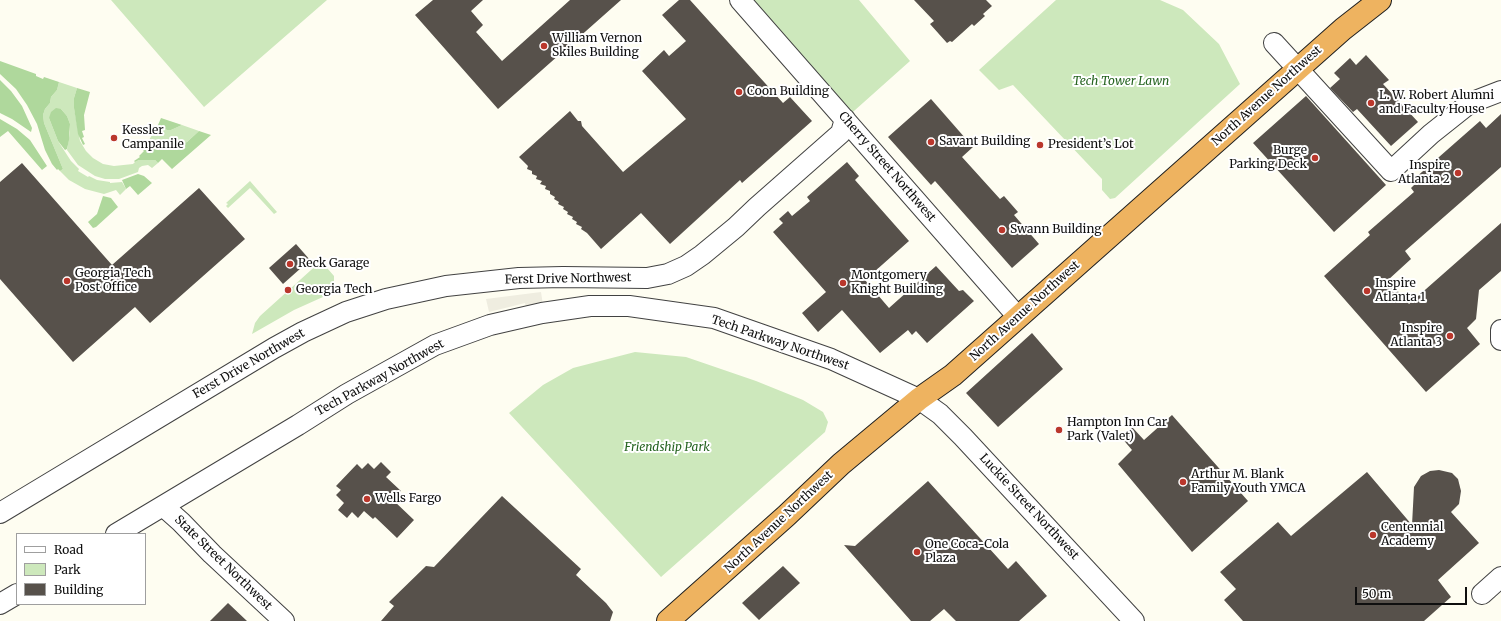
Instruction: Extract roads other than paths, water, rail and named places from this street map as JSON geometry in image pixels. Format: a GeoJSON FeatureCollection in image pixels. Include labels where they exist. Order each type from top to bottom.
{"type":"FeatureCollection","features":[{"type":"Feature","properties":{"kind":"highway","name":"North Avenue Northwest"},"geometry":{"type":"LineString","coordinates":[[668,621],[775,527],[835,470],[919,399],[953,375],[1343,29],[1380,0]]}},
{"type":"Feature","properties":{"kind":"street","name":"Cherry Street Northwest"},"geometry":{"type":"LineString","coordinates":[[740,0],[1018,317]]}},
{"type":"Feature","properties":{"kind":"street"},"geometry":{"type":"LineString","coordinates":[[1274,43],[1392,171],[1431,134],[1470,103],[1501,91]]}},
{"type":"Feature","properties":{"kind":"street","name":"Ferst Drive Northwest"},"geometry":{"type":"LineString","coordinates":[[0,513],[274,348],[303,332],[346,312],[386,299],[446,286],[524,278],[648,278],[668,274],[686,266],[736,227],[841,133],[845,119]]}},
{"type":"Feature","properties":{"kind":"street","name":"Tech Parkway Northwest"},"geometry":{"type":"LineString","coordinates":[[118,533],[347,394],[435,345],[490,325],[549,312],[590,306],[629,306],[714,318],[831,359],[919,399]]}},
{"type":"Feature","properties":{"kind":"street"},"geometry":{"type":"LineString","coordinates":[[1501,330],[1501,340]]}},
{"type":"Feature","properties":{"kind":"street","name":"Luckie Street Northwest"},"geometry":{"type":"LineString","coordinates":[[919,399],[940,414],[963,437],[1134,621]]}},
{"type":"Feature","properties":{"kind":"street","name":"State Street Northwest"},"geometry":{"type":"LineString","coordinates":[[162,506],[181,522],[212,554],[284,621]]}},
{"type":"Feature","properties":{"kind":"street"},"geometry":{"type":"LineString","coordinates":[[1482,594],[1501,578]]}},
{"type":"Feature","properties":{"kind":"street"},"geometry":{"type":"LineString","coordinates":[[0,604],[16,595]]}},
{"type":"Feature","properties":{"kind":"place","name":"William Vernon Skiles Building"},"geometry":{"type":"Point","coordinates":[544,46]}},
{"type":"Feature","properties":{"kind":"place","name":"Coon Building"},"geometry":{"type":"Point","coordinates":[739,92]}},
{"type":"Feature","properties":{"kind":"place","name":"L. W. Robert Alumni and Faculty House"},"geometry":{"type":"Point","coordinates":[1371,103]}},
{"type":"Feature","properties":{"kind":"place","name":"Kessler Campanile"},"geometry":{"type":"Point","coordinates":[114,138]}},
{"type":"Feature","properties":{"kind":"place","name":"Savant Building"},"geometry":{"type":"Point","coordinates":[931,142]}},
{"type":"Feature","properties":{"kind":"place","name":"President’s Lot"},"geometry":{"type":"Point","coordinates":[1040,145]}},
{"type":"Feature","properties":{"kind":"place","name":"Burge Parking Deck"},"geometry":{"type":"Point","coordinates":[1315,158]}},
{"type":"Feature","properties":{"kind":"place","name":"Inspire Atlanta 2"},"geometry":{"type":"Point","coordinates":[1458,173]}},
{"type":"Feature","properties":{"kind":"place","name":"Swann Building"},"geometry":{"type":"Point","coordinates":[1002,230]}},
{"type":"Feature","properties":{"kind":"place","name":"Reck Garage"},"geometry":{"type":"Point","coordinates":[290,264]}},
{"type":"Feature","properties":{"kind":"place","name":"Georgia Tech Post Office"},"geometry":{"type":"Point","coordinates":[67,281]}},
{"type":"Feature","properties":{"kind":"place","name":"Montgomery Knight Building"},"geometry":{"type":"Point","coordinates":[843,283]}},
{"type":"Feature","properties":{"kind":"place","name":"Georgia Tech"},"geometry":{"type":"Point","coordinates":[288,290]}},
{"type":"Feature","properties":{"kind":"place","name":"Inspire Atlanta 1"},"geometry":{"type":"Point","coordinates":[1367,291]}},
{"type":"Feature","properties":{"kind":"place","name":"Inspire Atlanta 3"},"geometry":{"type":"Point","coordinates":[1450,336]}},
{"type":"Feature","properties":{"kind":"place","name":"Hampton Inn Car Park (Valet)"},"geometry":{"type":"Point","coordinates":[1059,430]}},
{"type":"Feature","properties":{"kind":"place","name":"Arthur M. Blank Family Youth YMCA"},"geometry":{"type":"Point","coordinates":[1183,482]}},
{"type":"Feature","properties":{"kind":"place","name":"Wells Fargo"},"geometry":{"type":"Point","coordinates":[367,499]}},
{"type":"Feature","properties":{"kind":"place","name":"Centennial Academy"},"geometry":{"type":"Point","coordinates":[1373,535]}},
{"type":"Feature","properties":{"kind":"place","name":"One Coca-Cola Plaza"},"geometry":{"type":"Point","coordinates":[917,552]}},
{"type":"Feature","properties":{"kind":"park label","name":"Tech Tower Lawn"},"geometry":{"type":"Point","coordinates":[1121,82]}},
{"type":"Feature","properties":{"kind":"park label","name":"Friendship Park"},"geometry":{"type":"Point","coordinates":[667,448]}}]}
